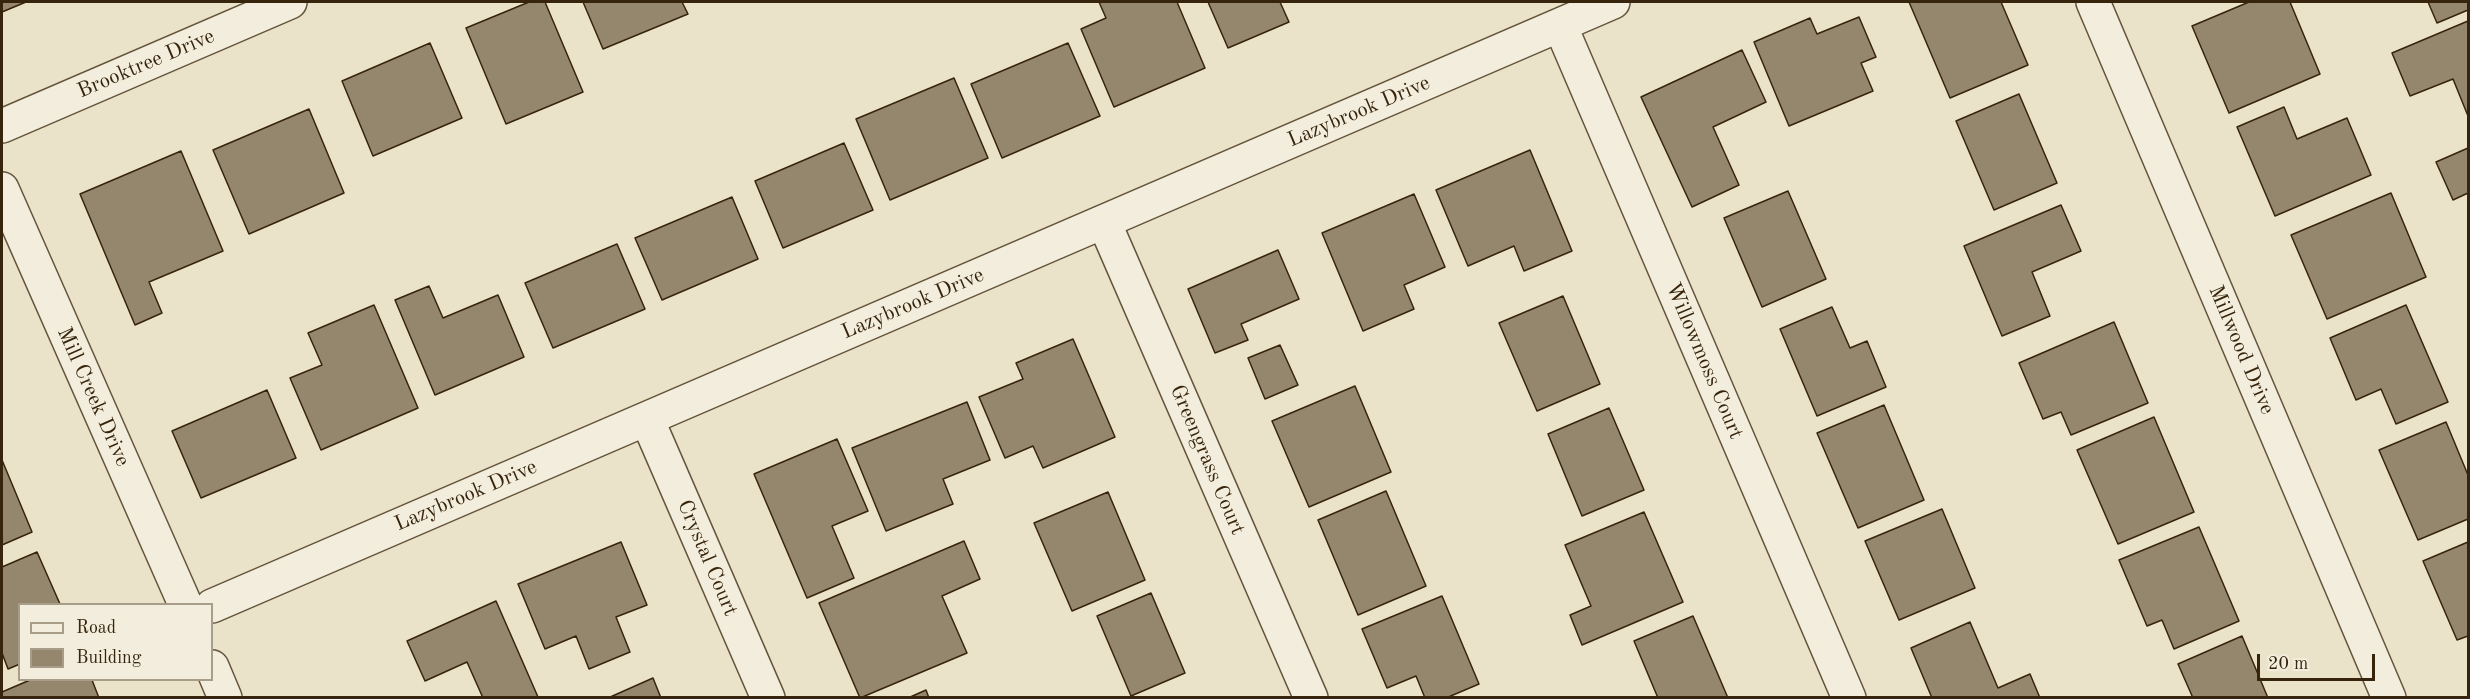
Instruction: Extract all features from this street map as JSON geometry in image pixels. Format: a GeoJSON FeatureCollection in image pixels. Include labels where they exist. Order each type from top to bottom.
{"type":"FeatureCollection","features":[{"type":"Feature","properties":{"kind":"street","name":"Brooktree Drive"},"geometry":{"type":"LineString","coordinates":[[2,126],[290,2]]}},
{"type":"Feature","properties":{"kind":"street","name":"Lazybrook Drive"},"geometry":{"type":"LineString","coordinates":[[213,606],[1613,2]]}},
{"type":"Feature","properties":{"kind":"street","name":"Millwood Drive"},"geometry":{"type":"LineString","coordinates":[[2093,2],[2388,698]]}},
{"type":"Feature","properties":{"kind":"street","name":"Willowmoss Court"},"geometry":{"type":"LineString","coordinates":[[1560,25],[1849,698]]}},
{"type":"Feature","properties":{"kind":"street","name":"Mill Creek Drive"},"geometry":{"type":"LineString","coordinates":[[2,189],[184,603]]}},
{"type":"Feature","properties":{"kind":"street","name":"Greengrass Court"},"geometry":{"type":"LineString","coordinates":[[1104,222],[1311,698]]}},
{"type":"Feature","properties":{"kind":"street","name":"Crystal Court"},"geometry":{"type":"LineString","coordinates":[[647,418],[768,698]]}},
{"type":"Feature","properties":{"kind":"street"},"geometry":{"type":"LineString","coordinates":[[213,669],[225,698]]}},
{"type":"Feature","properties":{"kind":"building"},"geometry":{"type":"Polygon","coordinates":[[[2,2],[26,2],[2,12],[2,2]]]}},
{"type":"Feature","properties":{"kind":"building"},"geometry":{"type":"Polygon","coordinates":[[[529,2],[545,2],[583,92],[506,124],[466,28],[529,2]]]}},
{"type":"Feature","properties":{"kind":"building"},"geometry":{"type":"Polygon","coordinates":[[[583,2],[682,2],[688,14],[603,49],[583,2]]]}},
{"type":"Feature","properties":{"kind":"building"},"geometry":{"type":"Polygon","coordinates":[[[1099,2],[1177,2],[1205,68],[1114,107],[1081,29],[1106,18],[1099,2]]]}},
{"type":"Feature","properties":{"kind":"building"},"geometry":{"type":"Polygon","coordinates":[[[1208,2],[1280,2],[1289,22],[1228,48],[1208,2]]]}},
{"type":"Feature","properties":{"kind":"building"},"geometry":{"type":"Polygon","coordinates":[[[1909,2],[2001,2],[2028,65],[1950,98],[1909,2]]]}},
{"type":"Feature","properties":{"kind":"building"},"geometry":{"type":"Polygon","coordinates":[[[2249,2],[2290,2],[2320,74],[2229,113],[2192,26],[2249,2]]]}},
{"type":"Feature","properties":{"kind":"building"},"geometry":{"type":"Polygon","coordinates":[[[2428,2],[2468,2],[2468,10],[2437,23],[2428,2]]]}},
{"type":"Feature","properties":{"kind":"building"},"geometry":{"type":"Polygon","coordinates":[[[1859,17],[1876,57],[1861,63],[1873,91],[1789,126],[1754,42],[1810,18],[1817,34],[1859,17]]]}},
{"type":"Feature","properties":{"kind":"building"},"geometry":{"type":"Polygon","coordinates":[[[2468,21],[2468,116],[2453,79],[2410,96],[2392,53],[2468,21]]]}},
{"type":"Feature","properties":{"kind":"building"},"geometry":{"type":"Polygon","coordinates":[[[430,43],[462,118],[373,156],[342,81],[430,43]]]}},
{"type":"Feature","properties":{"kind":"building"},"geometry":{"type":"Polygon","coordinates":[[[1068,43],[1100,116],[1002,158],[971,84],[1068,43]]]}},
{"type":"Feature","properties":{"kind":"building"},"geometry":{"type":"Polygon","coordinates":[[[1742,50],[1766,102],[1713,127],[1739,185],[1692,207],[1641,97],[1742,50]]]}},
{"type":"Feature","properties":{"kind":"building"},"geometry":{"type":"Polygon","coordinates":[[[954,78],[988,158],[890,200],[856,119],[954,78]]]}},
{"type":"Feature","properties":{"kind":"building"},"geometry":{"type":"Polygon","coordinates":[[[2019,94],[2057,183],[1994,210],[1956,121],[2019,94]]]}},
{"type":"Feature","properties":{"kind":"building"},"geometry":{"type":"Polygon","coordinates":[[[2284,107],[2297,139],[2347,118],[2371,175],[2275,216],[2237,127],[2284,107]]]}},
{"type":"Feature","properties":{"kind":"building"},"geometry":{"type":"Polygon","coordinates":[[[309,109],[344,193],[249,234],[213,150],[309,109]]]}},
{"type":"Feature","properties":{"kind":"building"},"geometry":{"type":"Polygon","coordinates":[[[844,143],[873,210],[783,248],[755,181],[844,143]]]}},
{"type":"Feature","properties":{"kind":"building"},"geometry":{"type":"Polygon","coordinates":[[[2468,148],[2468,193],[2453,200],[2436,162],[2468,148]]]}},
{"type":"Feature","properties":{"kind":"building"},"geometry":{"type":"Polygon","coordinates":[[[1530,150],[1572,251],[1524,271],[1514,246],[1468,266],[1436,190],[1530,150]]]}},
{"type":"Feature","properties":{"kind":"building"},"geometry":{"type":"Polygon","coordinates":[[[181,151],[223,251],[149,282],[162,313],[135,325],[80,194],[181,151]]]}},
{"type":"Feature","properties":{"kind":"building"},"geometry":{"type":"Polygon","coordinates":[[[1788,191],[1826,279],[1762,307],[1724,218],[1788,191]]]}},
{"type":"Feature","properties":{"kind":"building"},"geometry":{"type":"Polygon","coordinates":[[[2391,193],[2426,277],[2327,319],[2291,235],[2391,193]]]}},
{"type":"Feature","properties":{"kind":"building"},"geometry":{"type":"Polygon","coordinates":[[[1414,194],[1445,267],[1404,285],[1414,309],[1363,331],[1322,233],[1414,194]]]}},
{"type":"Feature","properties":{"kind":"building"},"geometry":{"type":"Polygon","coordinates":[[[732,197],[758,259],[662,300],[635,238],[732,197]]]}},
{"type":"Feature","properties":{"kind":"building"},"geometry":{"type":"Polygon","coordinates":[[[2061,205],[2081,251],[2032,272],[2050,316],[2002,336],[1964,246],[2061,205]]]}},
{"type":"Feature","properties":{"kind":"building"},"geometry":{"type":"Polygon","coordinates":[[[617,244],[645,309],[553,348],[525,283],[617,244]]]}},
{"type":"Feature","properties":{"kind":"building"},"geometry":{"type":"Polygon","coordinates":[[[1278,250],[1299,299],[1241,324],[1248,340],[1215,353],[1188,289],[1278,250]]]}},
{"type":"Feature","properties":{"kind":"building"},"geometry":{"type":"Polygon","coordinates":[[[429,286],[443,318],[498,295],[524,357],[435,395],[395,300],[429,286]]]}},
{"type":"Feature","properties":{"kind":"building"},"geometry":{"type":"Polygon","coordinates":[[[1563,296],[1600,384],[1537,411],[1499,323],[1563,296]]]}},
{"type":"Feature","properties":{"kind":"building"},"geometry":{"type":"Polygon","coordinates":[[[374,305],[418,408],[321,450],[290,378],[322,365],[308,333],[374,305]]]}},
{"type":"Feature","properties":{"kind":"building"},"geometry":{"type":"Polygon","coordinates":[[[2406,305],[2448,402],[2396,424],[2381,389],[2356,400],[2330,338],[2406,305]]]}},
{"type":"Feature","properties":{"kind":"building"},"geometry":{"type":"Polygon","coordinates":[[[1832,307],[1850,348],[1867,341],[1886,387],[1817,416],[1780,329],[1832,307]]]}},
{"type":"Feature","properties":{"kind":"building"},"geometry":{"type":"Polygon","coordinates":[[[2114,322],[2148,403],[2071,435],[2061,412],[2043,419],[2019,363],[2114,322]]]}},
{"type":"Feature","properties":{"kind":"building"},"geometry":{"type":"Polygon","coordinates":[[[1073,339],[1115,437],[1043,468],[1033,446],[1005,458],[979,397],[1023,379],[1016,363],[1073,339]]]}},
{"type":"Feature","properties":{"kind":"building"},"geometry":{"type":"Polygon","coordinates":[[[1280,345],[1298,385],[1265,399],[1248,358],[1280,345]]]}},
{"type":"Feature","properties":{"kind":"building"},"geometry":{"type":"Polygon","coordinates":[[[1355,386],[1391,472],[1309,507],[1272,421],[1355,386]]]}},
{"type":"Feature","properties":{"kind":"building"},"geometry":{"type":"Polygon","coordinates":[[[267,390],[296,458],[201,498],[172,431],[267,390]]]}},
{"type":"Feature","properties":{"kind":"building"},"geometry":{"type":"Polygon","coordinates":[[[967,402],[990,460],[943,479],[953,504],[886,531],[852,448],[967,402]]]}},
{"type":"Feature","properties":{"kind":"building"},"geometry":{"type":"Polygon","coordinates":[[[1884,405],[1924,500],[1858,528],[1817,433],[1884,405]]]}},
{"type":"Feature","properties":{"kind":"building"},"geometry":{"type":"Polygon","coordinates":[[[1609,408],[1644,490],[1582,516],[1548,434],[1609,408]]]}},
{"type":"Feature","properties":{"kind":"building"},"geometry":{"type":"Polygon","coordinates":[[[2154,417],[2194,512],[2118,544],[2077,450],[2154,417]]]}},
{"type":"Feature","properties":{"kind":"building"},"geometry":{"type":"Polygon","coordinates":[[[2446,422],[2468,475],[2468,519],[2418,540],[2379,450],[2446,422]]]}},
{"type":"Feature","properties":{"kind":"building"},"geometry":{"type":"Polygon","coordinates":[[[837,439],[868,511],[832,526],[854,578],[807,598],[754,474],[837,439]]]}},
{"type":"Feature","properties":{"kind":"building"},"geometry":{"type":"Polygon","coordinates":[[[2,460],[32,532],[2,545],[2,460]]]}},
{"type":"Feature","properties":{"kind":"building"},"geometry":{"type":"Polygon","coordinates":[[[1386,491],[1426,586],[1358,615],[1318,520],[1386,491]]]}},
{"type":"Feature","properties":{"kind":"building"},"geometry":{"type":"Polygon","coordinates":[[[1108,492],[1145,580],[1072,611],[1034,523],[1108,492]]]}},
{"type":"Feature","properties":{"kind":"building"},"geometry":{"type":"Polygon","coordinates":[[[1942,509],[1975,588],[1899,620],[1865,541],[1942,509]]]}},
{"type":"Feature","properties":{"kind":"building"},"geometry":{"type":"Polygon","coordinates":[[[1644,512],[1683,602],[1582,645],[1570,615],[1591,606],[1565,545],[1644,512]]]}},
{"type":"Feature","properties":{"kind":"building"},"geometry":{"type":"Polygon","coordinates":[[[2199,527],[2239,621],[2174,649],[2162,620],[2147,626],[2119,560],[2199,527]]]}},
{"type":"Feature","properties":{"kind":"building"},"geometry":{"type":"Polygon","coordinates":[[[964,541],[980,579],[942,596],[967,653],[860,698],[819,603],[964,541]]]}},
{"type":"Feature","properties":{"kind":"building"},"geometry":{"type":"Polygon","coordinates":[[[621,542],[647,605],[616,617],[630,652],[589,669],[576,636],[545,649],[518,584],[621,542]]]}},
{"type":"Feature","properties":{"kind":"building"},"geometry":{"type":"Polygon","coordinates":[[[2468,542],[2468,636],[2457,640],[2423,561],[2468,542]]]}},
{"type":"Feature","properties":{"kind":"building"},"geometry":{"type":"Polygon","coordinates":[[[37,552],[60,603],[18,603],[18,665],[8,669],[2,653],[2,567],[37,552]]]}},
{"type":"Feature","properties":{"kind":"building"},"geometry":{"type":"Polygon","coordinates":[[[1151,593],[1185,673],[1131,696],[1097,616],[1151,593]]]}},
{"type":"Feature","properties":{"kind":"building"},"geometry":{"type":"Polygon","coordinates":[[[1442,596],[1479,684],[1446,698],[1425,698],[1416,676],[1387,688],[1362,629],[1442,596]]]}},
{"type":"Feature","properties":{"kind":"building"},"geometry":{"type":"Polygon","coordinates":[[[496,601],[538,697],[483,698],[467,662],[425,681],[407,641],[496,601]]]}},
{"type":"Feature","properties":{"kind":"building"},"geometry":{"type":"Polygon","coordinates":[[[1693,616],[1728,698],[1658,698],[1634,641],[1693,616]]]}},
{"type":"Feature","properties":{"kind":"building"},"geometry":{"type":"Polygon","coordinates":[[[1970,622],[1998,688],[2030,674],[2040,698],[1932,698],[1911,648],[1970,622]]]}},
{"type":"Feature","properties":{"kind":"building"},"geometry":{"type":"Polygon","coordinates":[[[2242,636],[2268,698],[2193,698],[2178,664],[2242,636]]]}},
{"type":"Feature","properties":{"kind":"building"},"geometry":{"type":"Polygon","coordinates":[[[653,678],[661,698],[608,698],[653,678]]]}},
{"type":"Feature","properties":{"kind":"building"},"geometry":{"type":"Polygon","coordinates":[[[28,681],[92,681],[99,698],[2,698],[2,692],[28,681]]]}},
{"type":"Feature","properties":{"kind":"building"},"geometry":{"type":"Polygon","coordinates":[[[926,690],[929,698],[908,698],[926,690]]]}}]}
